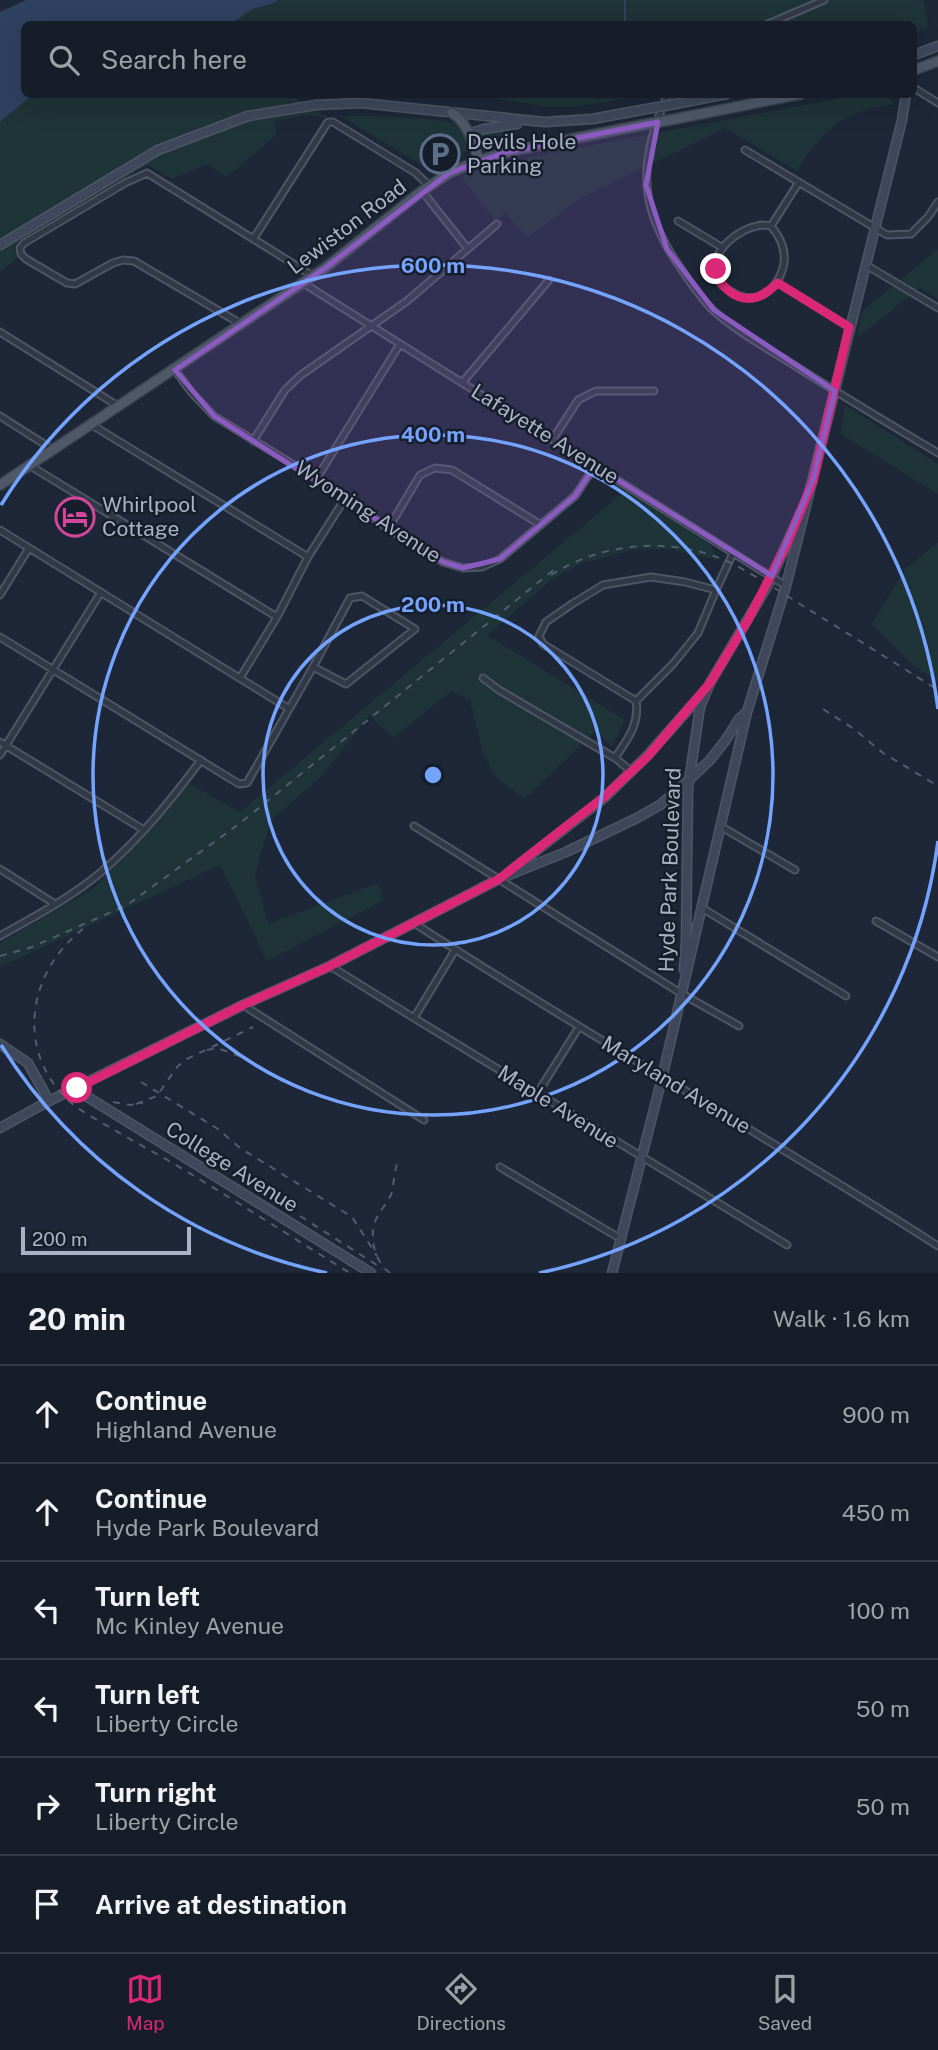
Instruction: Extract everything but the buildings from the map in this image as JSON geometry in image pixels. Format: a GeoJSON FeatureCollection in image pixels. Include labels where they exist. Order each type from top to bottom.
{"type":"FeatureCollection","features":[{"type":"Feature","properties":{"kind":"main road"},"geometry":{"type":"LineString","coordinates":[[917,54],[938,46]]}},
{"type":"Feature","properties":{"kind":"main road"},"geometry":{"type":"LineString","coordinates":[[917,69],[938,61]]}},
{"type":"Feature","properties":{"kind":"main road"},"geometry":{"type":"LineString","coordinates":[[469,134],[484,129],[535,122],[592,119],[706,98]]}},
{"type":"Feature","properties":{"kind":"main road","name":"Lewiston Road"},"geometry":{"type":"LineString","coordinates":[[0,485],[303,283],[347,252],[425,189],[454,170],[479,160],[529,147],[782,98]]}},
{"type":"Feature","properties":{"kind":"main road","name":"Hyde Park Boulevard"},"geometry":{"type":"LineString","coordinates":[[612,1273],[662,1078],[747,712],[786,586],[905,98]]}},
{"type":"Feature","properties":{"kind":"main road"},"geometry":{"type":"LineString","coordinates":[[0,244],[158,150],[248,116],[345,103],[377,104],[535,122]]}},
{"type":"Feature","properties":{"kind":"main road"},"geometry":{"type":"LineString","coordinates":[[452,113],[469,134],[479,160]]}},
{"type":"Feature","properties":{"kind":"main road","name":"Hyde Park Boulevard"},"geometry":{"type":"LineString","coordinates":[[682,994],[686,942],[689,780],[698,715],[710,683],[772,576],[813,481]]}},
{"type":"Feature","properties":{"kind":"main road"},"geometry":{"type":"LineString","coordinates":[[499,879],[604,797],[672,730],[710,683]]}},
{"type":"Feature","properties":{"kind":"main road"},"geometry":{"type":"LineString","coordinates":[[0,1128],[243,1005],[330,966],[499,879],[566,852],[638,818],[660,805],[689,780],[709,760],[747,712]]}},
{"type":"Feature","properties":{"kind":"main road"},"geometry":{"type":"LineString","coordinates":[[0,1044],[27,1063],[49,1101]]}},
{"type":"Feature","properties":{"kind":"main road","name":"College Avenue"},"geometry":{"type":"LineString","coordinates":[[77,1088],[371,1273]]}},
{"type":"Feature","properties":{"kind":"street"},"geometry":{"type":"LineString","coordinates":[[775,21],[824,0]]}},
{"type":"Feature","properties":{"kind":"street"},"geometry":{"type":"LineString","coordinates":[[917,90],[938,103]]}},
{"type":"Feature","properties":{"kind":"street"},"geometry":{"type":"LineString","coordinates":[[667,98],[652,137],[646,171],[650,207],[663,242],[696,290],[714,310],[740,330],[938,453]]}},
{"type":"Feature","properties":{"kind":"street"},"geometry":{"type":"LineString","coordinates":[[254,238],[328,122],[333,122],[416,173],[468,249]]}},
{"type":"Feature","properties":{"kind":"street"},"geometry":{"type":"LineString","coordinates":[[745,150],[887,235],[911,234],[938,202]]}},
{"type":"Feature","properties":{"kind":"street"},"geometry":{"type":"LineString","coordinates":[[241,324],[134,261],[113,263],[75,284],[68,283],[26,259],[20,248],[24,243],[125,183],[147,173],[313,276]]}},
{"type":"Feature","properties":{"kind":"street"},"geometry":{"type":"LineString","coordinates":[[771,226],[799,182]]}},
{"type":"Feature","properties":{"kind":"street"},"geometry":{"type":"LineString","coordinates":[[677,221],[723,247]]}},
{"type":"Feature","properties":{"kind":"street"},"geometry":{"type":"LineString","coordinates":[[253,441],[285,390],[300,375],[414,295],[497,224]]}},
{"type":"Feature","properties":{"kind":"street"},"geometry":{"type":"LineString","coordinates":[[771,226],[785,252],[778,283],[754,299],[741,298],[723,288],[716,269],[723,247],[733,236],[748,228],[771,226]]}},
{"type":"Feature","properties":{"kind":"street"},"geometry":{"type":"LineString","coordinates":[[866,265],[938,308]]}},
{"type":"Feature","properties":{"kind":"street"},"geometry":{"type":"LineString","coordinates":[[462,383],[549,280]]}},
{"type":"Feature","properties":{"kind":"street","name":"Lafayette Avenue"},"geometry":{"type":"LineString","coordinates":[[303,283],[786,586]]}},
{"type":"Feature","properties":{"kind":"street"},"geometry":{"type":"LineString","coordinates":[[778,283],[849,327]]}},
{"type":"Feature","properties":{"kind":"street"},"geometry":{"type":"LineString","coordinates":[[0,332],[118,406]]}},
{"type":"Feature","properties":{"kind":"street"},"geometry":{"type":"LineString","coordinates":[[317,478],[400,344]]}},
{"type":"Feature","properties":{"kind":"street","name":"Wyoming Avenue"},"geometry":{"type":"LineString","coordinates":[[174,370],[214,416],[317,478],[388,529],[443,562],[463,568],[482,567],[500,559],[575,496],[595,466]]}},
{"type":"Feature","properties":{"kind":"street"},"geometry":{"type":"LineString","coordinates":[[553,439],[578,400],[596,391],[654,391]]}},
{"type":"Feature","properties":{"kind":"street"},"geometry":{"type":"LineString","coordinates":[[0,416],[52,449]]}},
{"type":"Feature","properties":{"kind":"street"},"geometry":{"type":"LineString","coordinates":[[92,425],[308,557]]}},
{"type":"Feature","properties":{"kind":"street"},"geometry":{"type":"LineString","coordinates":[[29,466],[277,617]]}},
{"type":"Feature","properties":{"kind":"street"},"geometry":{"type":"LineString","coordinates":[[388,529],[420,475],[435,468],[452,470],[541,525]]}},
{"type":"Feature","properties":{"kind":"street"},"geometry":{"type":"LineString","coordinates":[[240,678],[277,617],[308,557],[346,497]]}},
{"type":"Feature","properties":{"kind":"street"},"geometry":{"type":"LineString","coordinates":[[0,530],[288,708]]}},
{"type":"Feature","properties":{"kind":"street"},"geometry":{"type":"LineString","coordinates":[[0,595],[29,548]]}},
{"type":"Feature","properties":{"kind":"street"},"geometry":{"type":"LineString","coordinates":[[636,701],[673,664],[698,633],[733,553]]}},
{"type":"Feature","properties":{"kind":"street"},"geometry":{"type":"LineString","coordinates":[[636,701],[543,644],[539,636],[546,622],[603,585],[651,577],[716,590]]}},
{"type":"Feature","properties":{"kind":"street"},"geometry":{"type":"LineString","coordinates":[[0,755],[3,744],[101,592]]}},
{"type":"Feature","properties":{"kind":"street"},"geometry":{"type":"LineString","coordinates":[[0,637],[239,784],[247,783],[350,598],[362,596],[415,629],[345,684],[313,667]]}},
{"type":"Feature","properties":{"kind":"street"},"geometry":{"type":"LineString","coordinates":[[483,678],[615,758],[631,771]]}},
{"type":"Feature","properties":{"kind":"street"},"geometry":{"type":"LineString","coordinates":[[615,758],[638,718],[636,701]]}},
{"type":"Feature","properties":{"kind":"street"},"geometry":{"type":"LineString","coordinates":[[3,744],[144,830]]}},
{"type":"Feature","properties":{"kind":"street"},"geometry":{"type":"LineString","coordinates":[[0,936],[55,904],[100,873],[174,797],[201,760]]}},
{"type":"Feature","properties":{"kind":"street"},"geometry":{"type":"LineString","coordinates":[[414,826],[682,994],[738,1026]]}},
{"type":"Feature","properties":{"kind":"street"},"geometry":{"type":"LineString","coordinates":[[720,827],[795,870]]}},
{"type":"Feature","properties":{"kind":"street"},"geometry":{"type":"LineString","coordinates":[[0,869],[55,904]]}},
{"type":"Feature","properties":{"kind":"street"},"geometry":{"type":"LineString","coordinates":[[702,908],[846,996]]}},
{"type":"Feature","properties":{"kind":"street"},"geometry":{"type":"LineString","coordinates":[[876,921],[938,957]]}},
{"type":"Feature","properties":{"kind":"street","name":"Maryland Avenue"},"geometry":{"type":"LineString","coordinates":[[414,923],[938,1246]]}},
{"type":"Feature","properties":{"kind":"street"},"geometry":{"type":"LineString","coordinates":[[414,1018],[455,950]]}},
{"type":"Feature","properties":{"kind":"street","name":"Maple Avenue"},"geometry":{"type":"LineString","coordinates":[[330,966],[786,1245]]}},
{"type":"Feature","properties":{"kind":"street"},"geometry":{"type":"LineString","coordinates":[[243,1005],[424,1119]]}},
{"type":"Feature","properties":{"kind":"street"},"geometry":{"type":"LineString","coordinates":[[537,1094],[579,1027]]}},
{"type":"Feature","properties":{"kind":"street"},"geometry":{"type":"LineString","coordinates":[[500,1167],[621,1239]]}},
{"type":"Feature","properties":{"kind":"highlighted area"},"geometry":{"type":"Polygon","coordinates":[[[658,122],[646,185],[667,249],[714,310],[835,391],[813,480],[772,576],[595,466],[575,496],[500,559],[463,568],[443,562],[214,416],[175,370],[325,268],[449,173],[506,152],[658,122]]]}},
{"type":"Feature","properties":{"kind":"green space"},"geometry":{"type":"Polygon","coordinates":[[[262,0],[924,0],[928,27],[917,32],[917,21],[225,21],[262,0]]]}},
{"type":"Feature","properties":{"kind":"green space"},"geometry":{"type":"Polygon","coordinates":[[[25,98],[295,98],[328,118],[308,115],[275,121],[276,135],[227,177],[207,164],[172,179],[148,165],[19,240],[14,248],[17,258],[0,272],[0,120],[25,98]]]}},
{"type":"Feature","properties":{"kind":"green space"},"geometry":{"type":"Polygon","coordinates":[[[496,98],[624,98],[567,107],[496,98]]]}},
{"type":"Feature","properties":{"kind":"green space"},"geometry":{"type":"Polygon","coordinates":[[[840,98],[890,98],[894,105],[863,111],[837,124],[815,145],[797,171],[726,128],[584,196],[528,237],[505,213],[495,220],[461,176],[499,163],[840,98]]]}},
{"type":"Feature","properties":{"kind":"green space"},"geometry":{"type":"Polygon","coordinates":[[[341,116],[428,119],[515,133],[472,148],[433,172],[341,116]]]}},
{"type":"Feature","properties":{"kind":"green space"},"geometry":{"type":"Polygon","coordinates":[[[938,249],[938,299],[920,288],[858,337],[861,312],[938,249]]]}},
{"type":"Feature","properties":{"kind":"green space"},"geometry":{"type":"Polygon","coordinates":[[[845,405],[938,464],[938,494],[841,434],[845,405]]]}},
{"type":"Feature","properties":{"kind":"green space"},"geometry":{"type":"Polygon","coordinates":[[[626,490],[712,546],[717,560],[671,549],[636,549],[580,564],[551,580],[487,635],[625,720],[612,747],[596,730],[525,799],[495,777],[483,753],[470,700],[451,691],[393,738],[369,715],[322,776],[271,820],[255,874],[268,924],[378,883],[384,900],[267,961],[220,865],[0,967],[0,943],[93,889],[161,817],[188,783],[240,812],[626,490]]]}},
{"type":"Feature","properties":{"kind":"green space"},"geometry":{"type":"Polygon","coordinates":[[[938,542],[938,681],[914,666],[872,624],[905,569],[938,542]]]}},
{"type":"Feature","properties":{"kind":"water"},"geometry":{"type":"Polygon","coordinates":[[[26,0],[278,0],[252,9],[234,21],[21,21],[21,98],[28,98],[0,122],[0,12],[26,0]]]}},
{"type":"Feature","properties":{"kind":"waterway"},"geometry":{"type":"LineString","coordinates":[[625,0],[625,21]]}},
{"type":"Feature","properties":{"kind":"railway"},"geometry":{"type":"LineString","coordinates":[[551,575],[593,555],[638,546],[684,548],[707,554],[729,562],[762,581],[938,690]]}},
{"type":"Feature","properties":{"kind":"railway"},"geometry":{"type":"LineString","coordinates":[[0,956],[32,947],[127,905],[239,824],[556,568]]}},
{"type":"Feature","properties":{"kind":"railway"},"geometry":{"type":"LineString","coordinates":[[823,709],[854,729],[883,753],[938,786]]}},
{"type":"Feature","properties":{"kind":"railway"},"geometry":{"type":"LineString","coordinates":[[83,929],[65,945],[51,964],[41,985],[36,1007],[34,1029],[38,1051],[47,1073],[61,1093],[83,1112],[188,1172],[350,1273]]}},
{"type":"Feature","properties":{"kind":"railway"},"geometry":{"type":"LineString","coordinates":[[136,1104],[157,1096],[185,1060],[253,1027]]}},
{"type":"Feature","properties":{"kind":"railway"},"geometry":{"type":"LineString","coordinates":[[207,1050],[217,1048],[242,1057]]}},
{"type":"Feature","properties":{"kind":"railway"},"geometry":{"type":"LineString","coordinates":[[141,1082],[218,1129],[240,1148],[352,1217],[377,1256]]}},
{"type":"Feature","properties":{"kind":"railway"},"geometry":{"type":"LineString","coordinates":[[113,1102],[130,1105],[143,1103]]}},
{"type":"Feature","properties":{"kind":"railway"},"geometry":{"type":"LineString","coordinates":[[390,1273],[377,1257],[373,1229],[392,1192],[397,1164]]}},
{"type":"Feature","properties":{"kind":"railway"},"geometry":{"type":"LineString","coordinates":[[300,1216],[383,1269]]}},
{"type":"Feature","properties":{"kind":"place","name":"Devils Hole Parking"},"geometry":{"type":"Point","coordinates":[440,154]}},
{"type":"Feature","properties":{"kind":"place","name":"Whirlpool Cottage"},"geometry":{"type":"Point","coordinates":[75,517]}},
{"type":"Feature","properties":{"kind":"route"},"geometry":{"type":"LineString","coordinates":[[77,1088],[243,1005],[330,966],[499,879],[604,797],[648,756],[710,683],[768,584],[813,481],[849,327],[778,283],[754,299],[741,298],[723,288],[716,269]]}}]}
